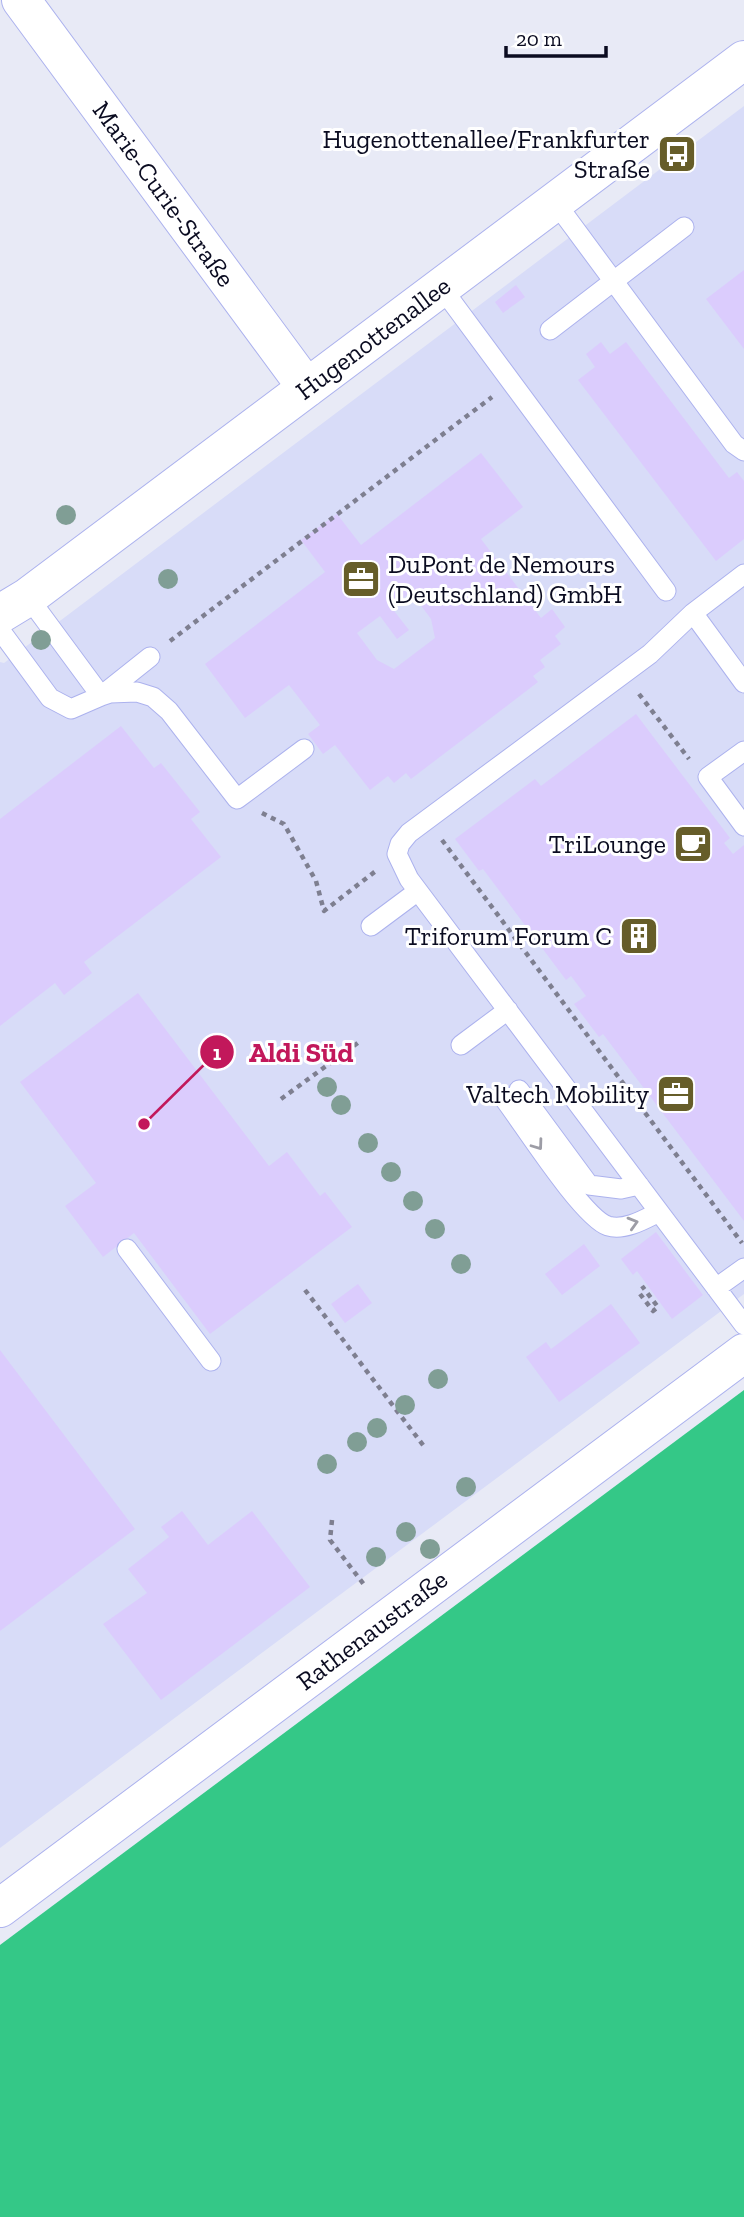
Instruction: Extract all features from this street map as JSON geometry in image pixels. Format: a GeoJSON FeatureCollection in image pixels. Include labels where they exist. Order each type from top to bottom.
{"type":"FeatureCollection","features":[{"type":"Feature","properties":{"kind":"street","name":"Marie-Curie-Straße"},"geometry":{"type":"LineString","coordinates":[[22,0],[307,388]]}},
{"type":"Feature","properties":{"kind":"street","name":"Hugenottenallee"},"geometry":{"type":"LineString","coordinates":[[14,605],[744,60]]}},
{"type":"Feature","properties":{"kind":"street","name":"Rathenaustraße"},"geometry":{"type":"LineString","coordinates":[[0,1908],[744,1353]]}},
{"type":"Feature","properties":{"kind":"lane"},"geometry":{"type":"LineString","coordinates":[[555,202],[734,444],[744,451]]}},
{"type":"Feature","properties":{"kind":"lane"},"geometry":{"type":"LineString","coordinates":[[550,330],[684,227]]}},
{"type":"Feature","properties":{"kind":"lane"},"geometry":{"type":"LineString","coordinates":[[442,287],[666,591]]}},
{"type":"Feature","properties":{"kind":"lane"},"geometry":{"type":"LineString","coordinates":[[744,574],[693,613],[650,654],[409,833],[400,844],[397,854],[409,879],[744,1325]]}},
{"type":"Feature","properties":{"kind":"lane"},"geometry":{"type":"LineString","coordinates":[[14,605],[101,696]]}},
{"type":"Feature","properties":{"kind":"lane"},"geometry":{"type":"LineString","coordinates":[[693,613],[740,669]]}},
{"type":"Feature","properties":{"kind":"lane"},"geometry":{"type":"LineString","coordinates":[[0,630],[50,698],[71,709],[110,693],[137,692],[153,697],[169,711],[237,799],[304,749]]}},
{"type":"Feature","properties":{"kind":"lane"},"geometry":{"type":"LineString","coordinates":[[101,696],[150,657]]}},
{"type":"Feature","properties":{"kind":"lane"},"geometry":{"type":"LineString","coordinates":[[744,751],[708,777],[744,826]]}},
{"type":"Feature","properties":{"kind":"lane"},"geometry":{"type":"LineString","coordinates":[[371,926],[418,891]]}},
{"type":"Feature","properties":{"kind":"lane"},"geometry":{"type":"LineString","coordinates":[[461,1045],[508,1010]]}},
{"type":"Feature","properties":{"kind":"lane"},"geometry":{"type":"LineString","coordinates":[[639,1185],[621,1189],[589,1185],[512,1095],[570,1189],[598,1221],[609,1227],[625,1226],[659,1212]]}},
{"type":"Feature","properties":{"kind":"lane"},"geometry":{"type":"LineString","coordinates":[[127,1249],[211,1361]]}},
{"type":"Feature","properties":{"kind":"lane"},"geometry":{"type":"LineString","coordinates":[[716,1288],[744,1268]]}},
{"type":"Feature","properties":{"kind":"path"},"geometry":{"type":"LineString","coordinates":[[150,657],[511,382]]}},
{"type":"Feature","properties":{"kind":"path"},"geometry":{"type":"LineString","coordinates":[[632,685],[684,755],[708,777]]}},
{"type":"Feature","properties":{"kind":"path"},"geometry":{"type":"LineString","coordinates":[[237,799],[284,824],[316,881],[324,911],[397,854]]}},
{"type":"Feature","properties":{"kind":"path"},"geometry":{"type":"LineString","coordinates":[[439,835],[744,1245]]}},
{"type":"Feature","properties":{"kind":"path"},"geometry":{"type":"LineString","coordinates":[[281,1099],[359,1042]]}},
{"type":"Feature","properties":{"kind":"path"},"geometry":{"type":"LineString","coordinates":[[640,1294],[653,1311],[658,1307],[642,1286]]}},
{"type":"Feature","properties":{"kind":"path"},"geometry":{"type":"LineString","coordinates":[[305,1290],[426,1449]]}},
{"type":"Feature","properties":{"kind":"path"},"geometry":{"type":"LineString","coordinates":[[332,1520],[330,1540],[365,1586]]}},
{"type":"Feature","properties":{"kind":"shaded area"},"geometry":{"type":"Polygon","coordinates":[[[744,106],[744,1294],[0,1848],[0,662],[4,663],[744,106]]]}},
{"type":"Feature","properties":{"kind":"green space"},"geometry":{"type":"Polygon","coordinates":[[[744,1390],[744,2217],[0,2217],[0,1945],[744,1390]]]}},
{"type":"Feature","properties":{"kind":"building"},"geometry":{"type":"Polygon","coordinates":[[[744,270],[744,349],[706,299],[744,270]]]}},
{"type":"Feature","properties":{"kind":"building"},"geometry":{"type":"Polygon","coordinates":[[[516,285],[525,297],[503,313],[495,302],[516,285]]]}},
{"type":"Feature","properties":{"kind":"building"},"geometry":{"type":"Polygon","coordinates":[[[601,342],[610,354],[626,342],[729,478],[737,472],[744,481],[744,539],[716,561],[578,380],[595,367],[586,354],[601,342]]]}},
{"type":"Feature","properties":{"kind":"building"},"geometry":{"type":"Polygon","coordinates":[[[481,453],[523,507],[481,539],[541,618],[552,609],[565,627],[555,636],[561,644],[540,660],[545,667],[533,676],[538,682],[411,779],[406,773],[394,783],[388,776],[370,790],[335,745],[323,754],[308,734],[320,725],[289,685],[245,718],[205,664],[325,572],[301,540],[337,514],[361,545],[481,453]],[[411,592],[391,607],[409,630],[397,639],[380,616],[357,633],[377,660],[394,669],[435,638],[431,619],[411,592]]]}},
{"type":"Feature","properties":{"kind":"building","name":"Triforum Forum C"},"geometry":{"type":"Polygon","coordinates":[[[636,714],[730,838],[724,843],[733,854],[744,845],[744,1221],[603,1034],[599,1037],[574,1004],[586,996],[571,976],[566,980],[483,869],[479,871],[455,839],[535,779],[541,786],[636,714]]]}},
{"type":"Feature","properties":{"kind":"building"},"geometry":{"type":"Polygon","coordinates":[[[121,726],[154,768],[161,763],[200,812],[191,819],[221,857],[84,962],[92,973],[64,995],[55,983],[0,1026],[0,819],[121,726]]]}},
{"type":"Feature","properties":{"kind":"building"},"geometry":{"type":"Polygon","coordinates":[[[138,993],[269,1166],[287,1152],[320,1196],[325,1192],[352,1227],[210,1334],[134,1233],[103,1257],[65,1206],[96,1183],[20,1082],[138,993]]]}},
{"type":"Feature","properties":{"kind":"building"},"geometry":{"type":"Polygon","coordinates":[[[656,1232],[703,1295],[672,1319],[637,1271],[633,1275],[621,1259],[656,1232]]]}},
{"type":"Feature","properties":{"kind":"building"},"geometry":{"type":"Polygon","coordinates":[[[584,1244],[600,1266],[562,1295],[545,1274],[584,1244]]]}},
{"type":"Feature","properties":{"kind":"building"},"geometry":{"type":"Polygon","coordinates":[[[358,1284],[372,1303],[345,1323],[331,1304],[358,1284]]]}},
{"type":"Feature","properties":{"kind":"building"},"geometry":{"type":"Polygon","coordinates":[[[611,1304],[640,1343],[559,1402],[526,1357],[546,1342],[551,1349],[611,1304]]]}},
{"type":"Feature","properties":{"kind":"building"},"geometry":{"type":"Polygon","coordinates":[[[0,1350],[135,1529],[0,1631],[0,1350]]]}},
{"type":"Feature","properties":{"kind":"building"},"geometry":{"type":"Polygon","coordinates":[[[182,1511],[208,1545],[252,1511],[310,1587],[161,1700],[103,1624],[147,1593],[128,1569],[169,1537],[161,1527],[182,1511]]]}},
{"type":"Feature","properties":{"kind":"place","name":"Hugenottenallee/Frankfurter Straße"},"geometry":{"type":"Point","coordinates":[677,154]}},
{"type":"Feature","properties":{"kind":"place","name":"DuPont de Nemours (Deutschland) GmbH"},"geometry":{"type":"Point","coordinates":[361,579]}},
{"type":"Feature","properties":{"kind":"place","name":"TriLounge"},"geometry":{"type":"Point","coordinates":[693,844]}},
{"type":"Feature","properties":{"kind":"place","name":"Triforum Forum C"},"geometry":{"type":"Point","coordinates":[639,936]}},
{"type":"Feature","properties":{"kind":"place","name":"Valtech Mobility"},"geometry":{"type":"Point","coordinates":[676,1094]}},
{"type":"Feature","properties":{"kind":"place","name":"Aldi Süd"},"geometry":{"type":"Point","coordinates":[144,1124]}}]}
